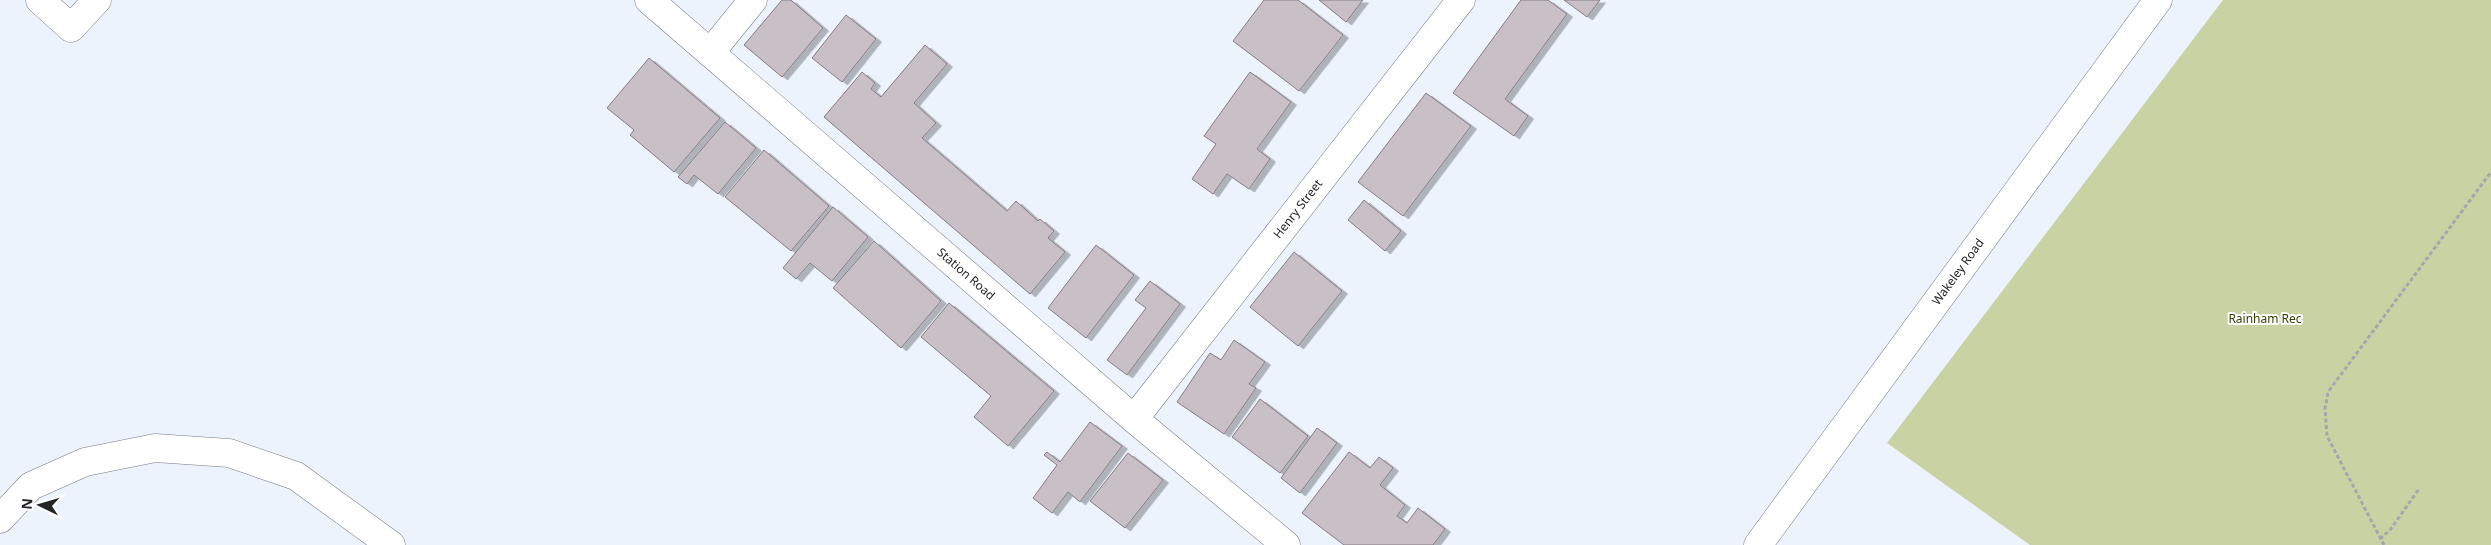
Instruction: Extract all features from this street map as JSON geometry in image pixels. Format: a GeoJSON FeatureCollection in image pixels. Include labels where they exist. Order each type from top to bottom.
{"type":"FeatureCollection","features":[{"type":"Feature","properties":{"kind":"street"},"geometry":{"type":"LineString","coordinates":[[48,8],[71,28],[97,0]]}},
{"type":"Feature","properties":{"kind":"street","name":"Station Road"},"geometry":{"type":"LineString","coordinates":[[649,0],[1134,419],[1284,544]]}},
{"type":"Feature","properties":{"kind":"street"},"geometry":{"type":"LineString","coordinates":[[710,53],[753,0]]}},
{"type":"Feature","properties":{"kind":"street","name":"Henry Street"},"geometry":{"type":"LineString","coordinates":[[1134,419],[1461,0]]}},
{"type":"Feature","properties":{"kind":"street","name":"Wakeley Road"},"geometry":{"type":"LineString","coordinates":[[1758,545],[2158,0]]}},
{"type":"Feature","properties":{"kind":"street"},"geometry":{"type":"LineString","coordinates":[[0,519],[31,486],[85,462],[155,448],[229,453],[296,476],[391,545]]}},
{"type":"Feature","properties":{"kind":"path"},"geometry":{"type":"LineString","coordinates":[[2384,545],[2327,436],[2325,409],[2328,392],[2491,172]]}},
{"type":"Feature","properties":{"kind":"path"},"geometry":{"type":"LineString","coordinates":[[2380,538],[2390,530],[2419,489]]}},
{"type":"Feature","properties":{"kind":"green space","name":"Rainham Rec"},"geometry":{"type":"Polygon","coordinates":[[[2223,0],[2491,0],[2491,545],[2030,545],[1887,443],[2223,0]]]}},
{"type":"Feature","properties":{"kind":"building"},"geometry":{"type":"Polygon","coordinates":[[[782,0],[791,0],[823,28],[782,77],[744,45],[782,0]]]}},
{"type":"Feature","properties":{"kind":"building"},"geometry":{"type":"Polygon","coordinates":[[[1264,0],[1298,0],[1343,35],[1299,91],[1233,41],[1264,0]]]}},
{"type":"Feature","properties":{"kind":"building"},"geometry":{"type":"Polygon","coordinates":[[[1319,0],[1363,0],[1346,22],[1319,0]]]}},
{"type":"Feature","properties":{"kind":"building"},"geometry":{"type":"Polygon","coordinates":[[[1521,0],[1548,0],[1567,14],[1505,99],[1528,116],[1514,136],[1453,93],[1521,0]]]}},
{"type":"Feature","properties":{"kind":"building"},"geometry":{"type":"Polygon","coordinates":[[[1564,0],[1600,0],[1587,17],[1564,0]]]}},
{"type":"Feature","properties":{"kind":"building"},"geometry":{"type":"Polygon","coordinates":[[[846,15],[876,39],[842,82],[812,58],[846,15]]]}},
{"type":"Feature","properties":{"kind":"building"},"geometry":{"type":"Polygon","coordinates":[[[925,45],[947,64],[914,103],[936,123],[922,138],[1007,211],[1016,201],[1038,221],[1040,219],[1054,231],[1048,238],[1065,252],[1030,294],[824,117],[862,72],[875,83],[871,89],[881,97],[925,45]]]}},
{"type":"Feature","properties":{"kind":"building"},"geometry":{"type":"Polygon","coordinates":[[[649,58],[720,118],[674,172],[630,135],[634,130],[607,108],[649,58]]]}},
{"type":"Feature","properties":{"kind":"building"},"geometry":{"type":"Polygon","coordinates":[[[1250,72],[1291,102],[1257,149],[1270,159],[1249,189],[1227,174],[1213,194],[1192,179],[1216,144],[1204,136],[1250,72]]]}},
{"type":"Feature","properties":{"kind":"building"},"geometry":{"type":"Polygon","coordinates":[[[1426,93],[1471,126],[1403,216],[1358,182],[1426,93]]]}},
{"type":"Feature","properties":{"kind":"building"},"geometry":{"type":"Polygon","coordinates":[[[725,122],[756,148],[718,194],[694,175],[687,184],[678,177],[725,122]]]}},
{"type":"Feature","properties":{"kind":"building"},"geometry":{"type":"Polygon","coordinates":[[[764,150],[829,206],[791,251],[725,197],[764,150]]]}},
{"type":"Feature","properties":{"kind":"building"},"geometry":{"type":"Polygon","coordinates":[[[1364,200],[1401,231],[1385,251],[1348,220],[1364,200]]]}},
{"type":"Feature","properties":{"kind":"building"},"geometry":{"type":"Polygon","coordinates":[[[833,207],[868,237],[832,281],[810,263],[796,279],[783,268],[833,207]]]}},
{"type":"Feature","properties":{"kind":"building"},"geometry":{"type":"Polygon","coordinates":[[[874,241],[941,301],[901,348],[833,288],[874,241]]]}},
{"type":"Feature","properties":{"kind":"building"},"geometry":{"type":"Polygon","coordinates":[[[1096,245],[1134,275],[1086,338],[1048,308],[1096,245]]]}},
{"type":"Feature","properties":{"kind":"building"},"geometry":{"type":"Polygon","coordinates":[[[1294,252],[1342,291],[1298,346],[1250,307],[1294,252]]]}},
{"type":"Feature","properties":{"kind":"building"},"geometry":{"type":"Polygon","coordinates":[[[1150,281],[1180,304],[1127,375],[1107,360],[1146,308],[1135,300],[1150,281]]]}},
{"type":"Feature","properties":{"kind":"building"},"geometry":{"type":"Polygon","coordinates":[[[949,303],[1054,391],[1008,446],[974,417],[991,396],[921,337],[949,303]]]}},
{"type":"Feature","properties":{"kind":"building"},"geometry":{"type":"Polygon","coordinates":[[[1234,340],[1265,362],[1249,384],[1256,388],[1224,434],[1177,402],[1210,353],[1221,360],[1234,340]]]}},
{"type":"Feature","properties":{"kind":"building"},"geometry":{"type":"Polygon","coordinates":[[[1260,399],[1308,436],[1280,473],[1232,437],[1260,399]]]}},
{"type":"Feature","properties":{"kind":"building"},"geometry":{"type":"Polygon","coordinates":[[[1090,422],[1122,446],[1080,502],[1068,492],[1052,513],[1033,498],[1057,465],[1044,455],[1047,452],[1060,462],[1090,422]]]}},
{"type":"Feature","properties":{"kind":"building"},"geometry":{"type":"Polygon","coordinates":[[[1317,428],[1337,443],[1300,493],[1281,478],[1317,428]]]}},
{"type":"Feature","properties":{"kind":"building"},"geometry":{"type":"Polygon","coordinates":[[[1349,452],[1370,468],[1379,457],[1393,468],[1380,485],[1405,505],[1397,516],[1407,523],[1418,508],[1445,529],[1433,545],[1344,545],[1302,513],[1349,452]]]}},
{"type":"Feature","properties":{"kind":"building"},"geometry":{"type":"Polygon","coordinates":[[[1128,453],[1163,480],[1125,528],[1090,501],[1128,453]]]}}]}
